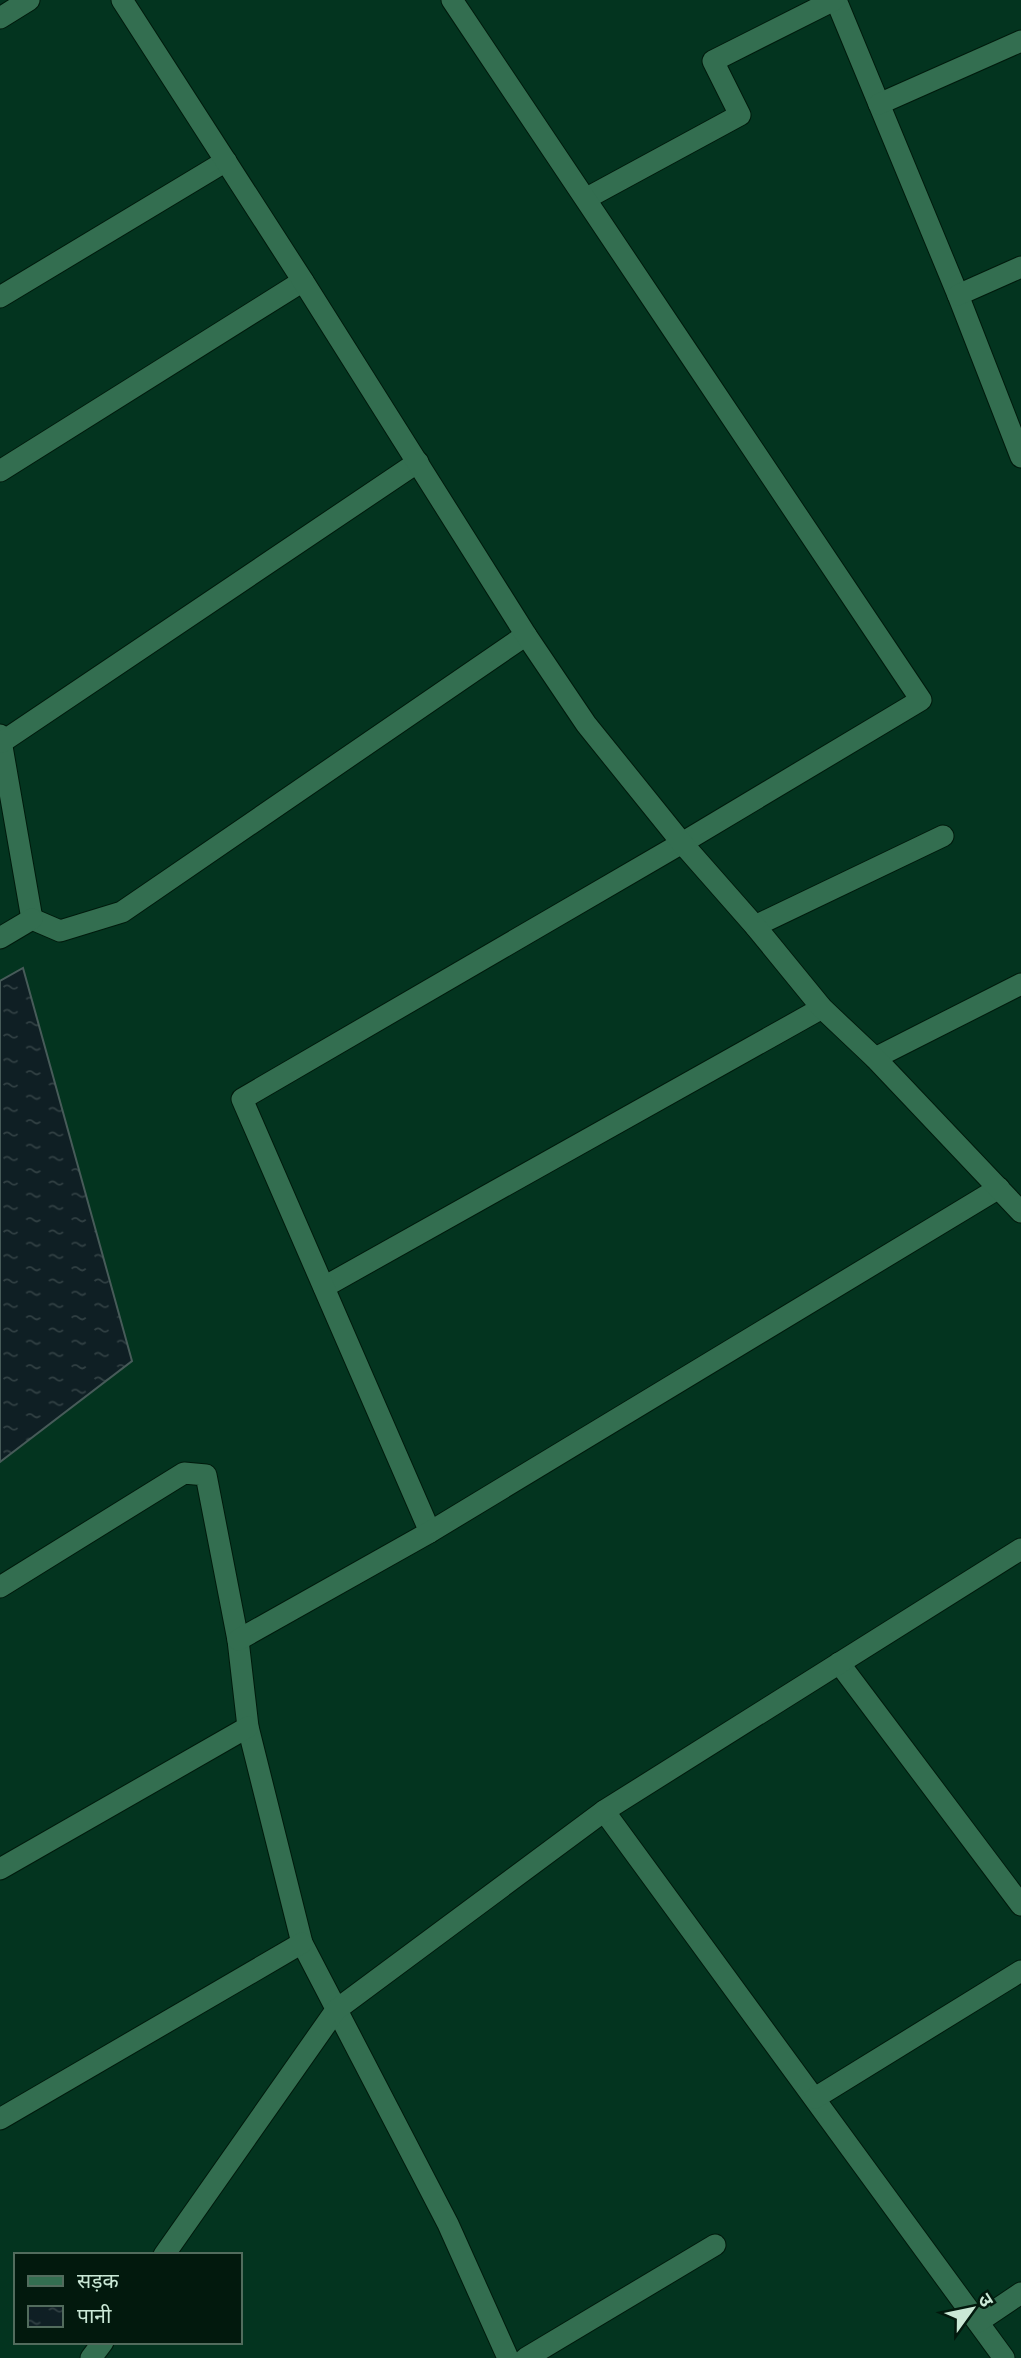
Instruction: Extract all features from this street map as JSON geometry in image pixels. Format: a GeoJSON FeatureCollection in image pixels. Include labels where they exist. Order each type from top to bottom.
{"type":"FeatureCollection","features":[{"type":"Feature","properties":{"kind":"street"},"geometry":{"type":"LineString","coordinates":[[0,19],[29,0]]}},
{"type":"Feature","properties":{"kind":"street"},"geometry":{"type":"LineString","coordinates":[[122,0],[526,635],[586,724],[682,843],[822,1008],[875,1058],[1021,1212]]}},
{"type":"Feature","properties":{"kind":"street"},"geometry":{"type":"LineString","coordinates":[[430,1532],[242,1099],[682,843],[921,700],[452,0]]}},
{"type":"Feature","properties":{"kind":"street"},"geometry":{"type":"LineString","coordinates":[[587,198],[740,115],[713,61],[835,0],[1019,447]]}},
{"type":"Feature","properties":{"kind":"street"},"geometry":{"type":"LineString","coordinates":[[879,104],[1021,41]]}},
{"type":"Feature","properties":{"kind":"street"},"geometry":{"type":"LineString","coordinates":[[0,297],[226,162]]}},
{"type":"Feature","properties":{"kind":"street"},"geometry":{"type":"LineString","coordinates":[[958,295],[1021,267]]}},
{"type":"Feature","properties":{"kind":"street"},"geometry":{"type":"LineString","coordinates":[[0,471],[303,281]]}},
{"type":"Feature","properties":{"kind":"street"},"geometry":{"type":"LineString","coordinates":[[32,919],[1,738],[418,462]]}},
{"type":"Feature","properties":{"kind":"street"},"geometry":{"type":"LineString","coordinates":[[32,919],[60,931],[122,912],[526,635]]}},
{"type":"Feature","properties":{"kind":"street"},"geometry":{"type":"LineString","coordinates":[[755,926],[943,836]]}},
{"type":"Feature","properties":{"kind":"street"},"geometry":{"type":"LineString","coordinates":[[0,938],[32,919]]}},
{"type":"Feature","properties":{"kind":"street"},"geometry":{"type":"LineString","coordinates":[[875,1058],[1021,984]]}},
{"type":"Feature","properties":{"kind":"street"},"geometry":{"type":"LineString","coordinates":[[324,1287],[822,1008]]}},
{"type":"Feature","properties":{"kind":"street"},"geometry":{"type":"LineString","coordinates":[[238,1640],[430,1532],[999,1188]]}},
{"type":"Feature","properties":{"kind":"street"},"geometry":{"type":"LineString","coordinates":[[0,1587],[184,1473],[206,1475],[238,1640],[248,1727],[302,1943],[448,2224],[508,2358]]}},
{"type":"Feature","properties":{"kind":"street"},"geometry":{"type":"LineString","coordinates":[[165,2253],[336,2010],[604,1811],[1021,1549]]}},
{"type":"Feature","properties":{"kind":"street"},"geometry":{"type":"LineString","coordinates":[[839,1664],[1021,1905]]}},
{"type":"Feature","properties":{"kind":"street"},"geometry":{"type":"LineString","coordinates":[[0,1869],[248,1727]]}},
{"type":"Feature","properties":{"kind":"street"},"geometry":{"type":"LineString","coordinates":[[604,1811],[1004,2358]]}},
{"type":"Feature","properties":{"kind":"street"},"geometry":{"type":"LineString","coordinates":[[0,2119],[302,1943]]}},
{"type":"Feature","properties":{"kind":"street"},"geometry":{"type":"LineString","coordinates":[[814,2098],[1021,1971]]}},
{"type":"Feature","properties":{"kind":"street"},"geometry":{"type":"LineString","coordinates":[[526,2358],[715,2245]]}},
{"type":"Feature","properties":{"kind":"street"},"geometry":{"type":"LineString","coordinates":[[978,2322],[1021,2292]]}},
{"type":"Feature","properties":{"kind":"water"},"geometry":{"type":"Polygon","coordinates":[[[23,968],[132,1361],[0,1462],[0,981],[23,968]]]}}]}
